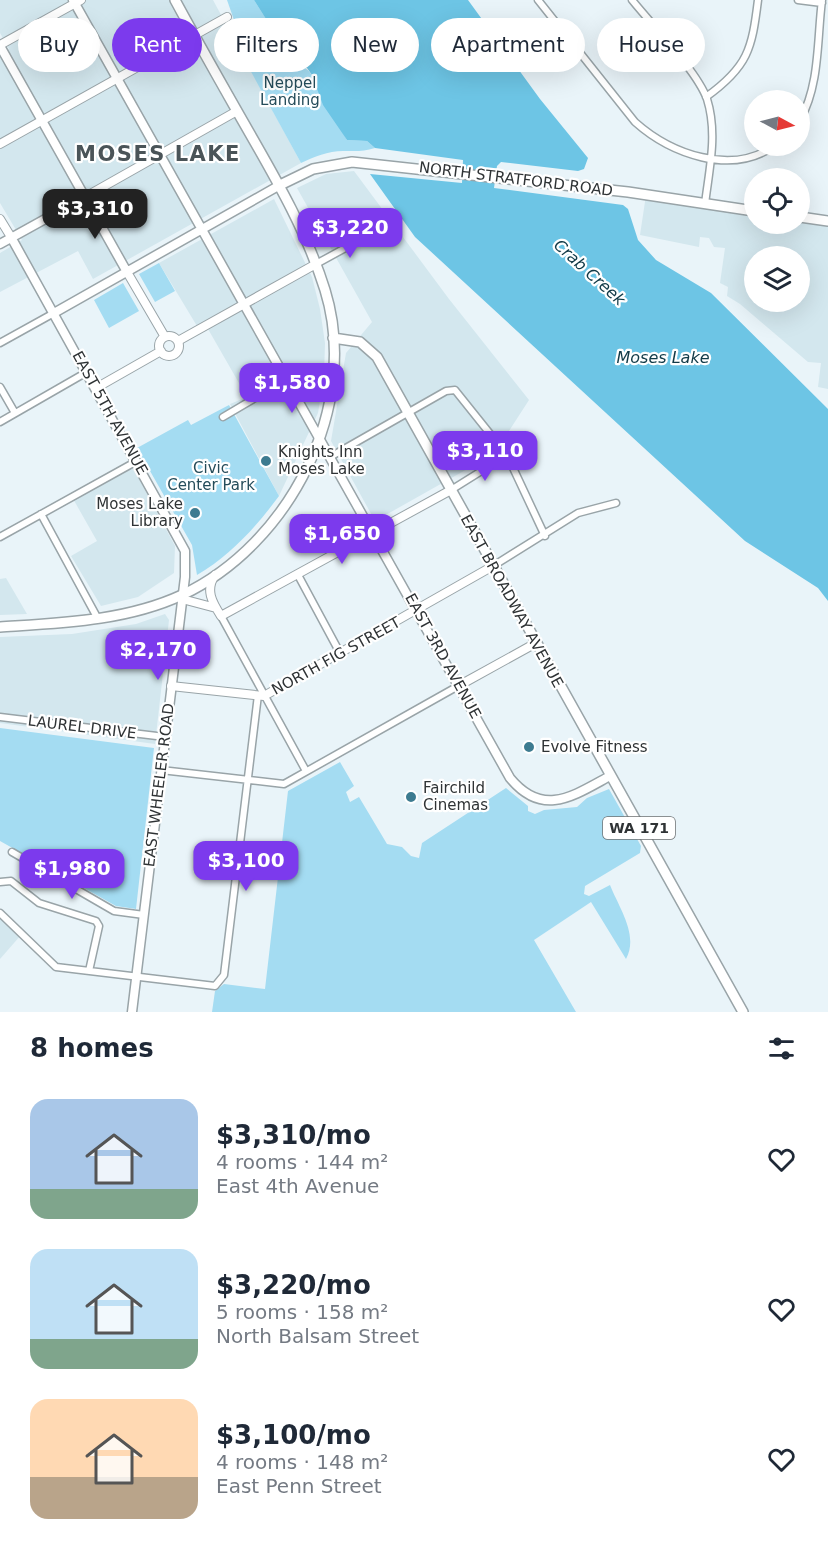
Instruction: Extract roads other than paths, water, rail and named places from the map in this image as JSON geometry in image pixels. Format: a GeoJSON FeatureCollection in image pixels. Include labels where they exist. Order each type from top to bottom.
{"type":"FeatureCollection","features":[{"type":"Feature","properties":{"kind":"main road"},"geometry":{"type":"LineString","coordinates":[[175,0],[185,18]]}},
{"type":"Feature","properties":{"kind":"main road","name":"EAST 3RD AVENUE"},"geometry":{"type":"LineString","coordinates":[[76,1],[510,778],[529,795],[549,801],[562,800],[610,776]]}},
{"type":"Feature","properties":{"kind":"main road"},"geometry":{"type":"LineString","coordinates":[[0,46],[127,272]]}},
{"type":"Feature","properties":{"kind":"main road"},"geometry":{"type":"LineString","coordinates":[[0,627],[98,619],[182,597],[253,544],[268,528],[296,490],[319,437],[331,391],[333,338],[329,306],[316,264],[280,185],[202,48]]}},
{"type":"Feature","properties":{"kind":"main road","name":"NORTH STRATFORD ROAD"},"geometry":{"type":"LineString","coordinates":[[280,185],[313,169],[352,162],[506,177],[744,210]]}},
{"type":"Feature","properties":{"kind":"main road"},"geometry":{"type":"LineString","coordinates":[[54,313],[280,185]]}},
{"type":"Feature","properties":{"kind":"main road"},"geometry":{"type":"LineString","coordinates":[[0,244],[85,197]]}},
{"type":"Feature","properties":{"kind":"main road"},"geometry":{"type":"LineString","coordinates":[[810,218],[828,221]]}},
{"type":"Feature","properties":{"kind":"main road","name":"EAST 5TH AVENUE"},"geometry":{"type":"LineString","coordinates":[[11,237],[183,545],[186,566],[182,597]]}},
{"type":"Feature","properties":{"kind":"main road","name":"EAST BROADWAY AVENUE"},"geometry":{"type":"LineString","coordinates":[[333,338],[351,339],[368,346],[376,357],[742,1012]]}},
{"type":"Feature","properties":{"kind":"main road","name":"EAST WHEELER ROAD"},"geometry":{"type":"LineString","coordinates":[[132,1012],[182,597]]}},
{"type":"Feature","properties":{"kind":"street"},"geometry":{"type":"LineString","coordinates":[[538,0],[635,122],[651,137],[670,148],[711,159],[750,156]]}},
{"type":"Feature","properties":{"kind":"street"},"geometry":{"type":"LineString","coordinates":[[632,0],[688,70],[706,97],[712,137],[705,204]]}},
{"type":"Feature","properties":{"kind":"street"},"geometry":{"type":"LineString","coordinates":[[706,97],[742,65],[753,40],[758,0]]}},
{"type":"Feature","properties":{"kind":"street"},"geometry":{"type":"LineString","coordinates":[[798,0],[822,1],[810,96]]}},
{"type":"Feature","properties":{"kind":"street"},"geometry":{"type":"LineString","coordinates":[[0,46],[76,1]]}},
{"type":"Feature","properties":{"kind":"street"},"geometry":{"type":"LineString","coordinates":[[202,32],[227,17]]}},
{"type":"Feature","properties":{"kind":"street"},"geometry":{"type":"LineString","coordinates":[[0,144],[129,72]]}},
{"type":"Feature","properties":{"kind":"street"},"geometry":{"type":"LineString","coordinates":[[85,197],[237,111]]}},
{"type":"Feature","properties":{"kind":"street"},"geometry":{"type":"LineString","coordinates":[[0,219],[11,237]]}},
{"type":"Feature","properties":{"kind":"street"},"geometry":{"type":"LineString","coordinates":[[178,341],[371,234]]}},
{"type":"Feature","properties":{"kind":"street"},"geometry":{"type":"LineString","coordinates":[[127,272],[165,337]]}},
{"type":"Feature","properties":{"kind":"street"},"geometry":{"type":"LineString","coordinates":[[0,343],[54,313]]}},
{"type":"Feature","properties":{"kind":"street"},"geometry":{"type":"LineString","coordinates":[[165,337],[174,337],[178,341],[179,347],[174,354],[166,355],[161,351],[159,343],[165,337]]}},
{"type":"Feature","properties":{"kind":"street"},"geometry":{"type":"LineString","coordinates":[[96,388],[161,351]]}},
{"type":"Feature","properties":{"kind":"street"},"geometry":{"type":"LineString","coordinates":[[0,422],[87,372]]}},
{"type":"Feature","properties":{"kind":"street"},"geometry":{"type":"LineString","coordinates":[[223,417],[287,379]]}},
{"type":"Feature","properties":{"kind":"street"},"geometry":{"type":"LineString","coordinates":[[0,387],[15,413]]}},
{"type":"Feature","properties":{"kind":"street"},"geometry":{"type":"LineString","coordinates":[[330,457],[452,389],[467,403],[507,454],[545,536]]}},
{"type":"Feature","properties":{"kind":"street"},"geometry":{"type":"LineString","coordinates":[[221,616],[451,490],[507,454]]}},
{"type":"Feature","properties":{"kind":"street"},"geometry":{"type":"LineString","coordinates":[[0,537],[137,461]]}},
{"type":"Feature","properties":{"kind":"street","name":"NORTH FIG STREET"},"geometry":{"type":"LineString","coordinates":[[171,686],[261,696],[493,567],[578,513],[616,503]]}},
{"type":"Feature","properties":{"kind":"street"},"geometry":{"type":"LineString","coordinates":[[41,514],[98,619]]}},
{"type":"Feature","properties":{"kind":"street"},"geometry":{"type":"LineString","coordinates":[[215,574],[210,590],[216,608],[261,696],[306,771]]}},
{"type":"Feature","properties":{"kind":"street"},"geometry":{"type":"LineString","coordinates":[[298,575],[340,653]]}},
{"type":"Feature","properties":{"kind":"street"},"geometry":{"type":"LineString","coordinates":[[182,597],[216,608]]}},
{"type":"Feature","properties":{"kind":"street"},"geometry":{"type":"LineString","coordinates":[[160,770],[284,784],[536,643]]}},
{"type":"Feature","properties":{"kind":"street"},"geometry":{"type":"LineString","coordinates":[[0,913],[56,967],[215,986],[224,975],[261,696]]}},
{"type":"Feature","properties":{"kind":"street","name":"LAUREL DRIVE"},"geometry":{"type":"LineString","coordinates":[[0,717],[165,737]]}},
{"type":"Feature","properties":{"kind":"street"},"geometry":{"type":"LineString","coordinates":[[12,852],[114,911],[144,915]]}},
{"type":"Feature","properties":{"kind":"street"},"geometry":{"type":"LineString","coordinates":[[0,882],[11,881],[39,903],[96,921],[99,926],[89,971]]}},
{"type":"Feature","properties":{"kind":"water","name":"Moses Lake"},"geometry":{"type":"Polygon","coordinates":[[[254,0],[468,0],[481,18],[431,18],[431,72],[520,72],[588,158],[584,169],[578,171],[501,162],[497,166],[494,188],[623,205],[628,209],[638,240],[656,260],[711,293],[828,409],[828,601],[818,588],[745,541],[415,237],[370,174],[462,183],[463,160],[375,148],[367,141],[347,140],[323,105],[310,72],[319,72],[319,18],[265,18],[254,0]]]}},
{"type":"Feature","properties":{"kind":"place","name":"Knights Inn Moses Lake"},"geometry":{"type":"Point","coordinates":[266,461]}},
{"type":"Feature","properties":{"kind":"place","name":"Moses Lake Library"},"geometry":{"type":"Point","coordinates":[195,513]}},
{"type":"Feature","properties":{"kind":"place","name":"Evolve Fitness"},"geometry":{"type":"Point","coordinates":[529,747]}},
{"type":"Feature","properties":{"kind":"place","name":"Fairchild Cinemas"},"geometry":{"type":"Point","coordinates":[411,797]}},
{"type":"Feature","properties":{"kind":"district","name":"MOSES LAKE"},"geometry":{"type":"Point","coordinates":[158,154]}},
{"type":"Feature","properties":{"kind":"park label","name":"Neppel Landing"},"geometry":{"type":"Point","coordinates":[290,92]}},
{"type":"Feature","properties":{"kind":"park label","name":"Civic Center Park"},"geometry":{"type":"Point","coordinates":[211,476]}},
{"type":"Feature","properties":{"kind":"water label","name":"Crab Creek"},"geometry":{"type":"Point","coordinates":[590,272]}}]}
